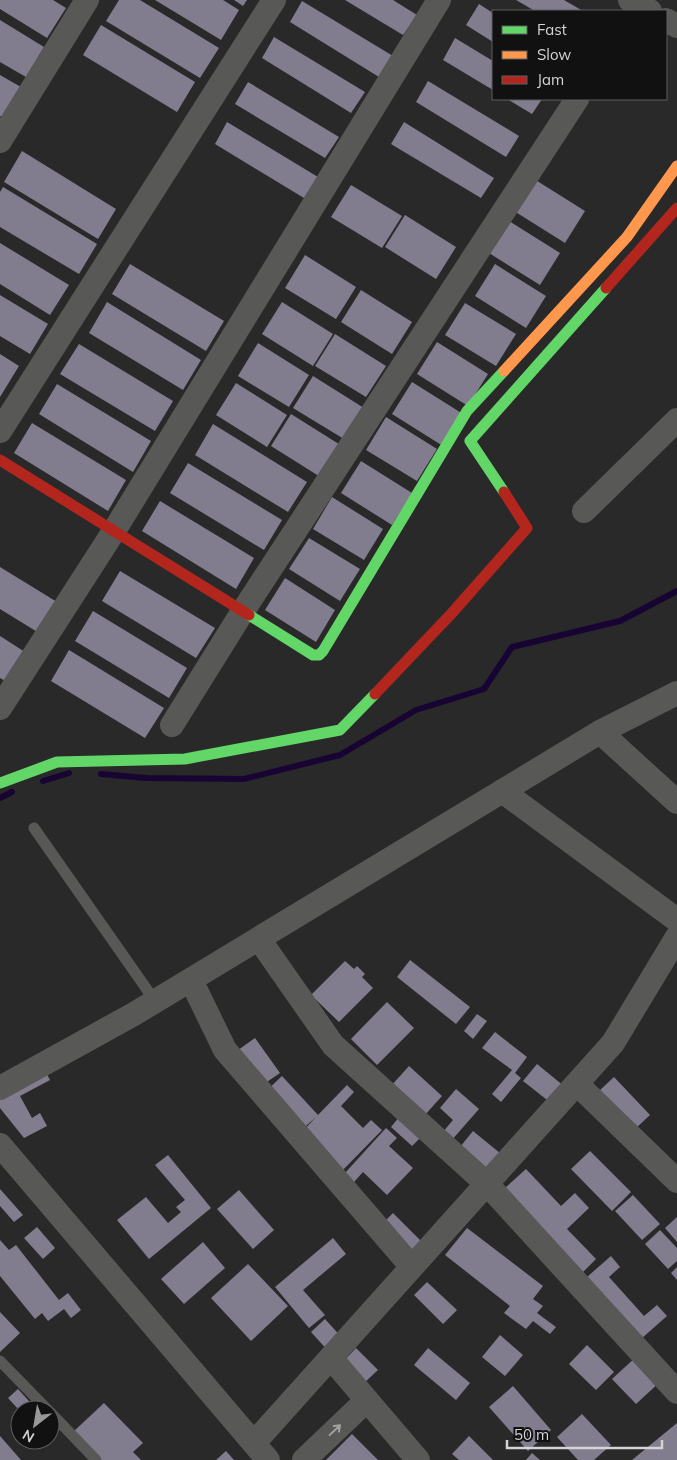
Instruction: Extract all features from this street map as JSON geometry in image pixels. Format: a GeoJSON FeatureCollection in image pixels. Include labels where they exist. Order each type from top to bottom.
{"type":"FeatureCollection","features":[{"type":"Feature","properties":{"kind":"street"},"geometry":{"type":"LineString","coordinates":[[0,141],[87,0]]}},
{"type":"Feature","properties":{"kind":"street"},"geometry":{"type":"LineString","coordinates":[[0,431],[274,0]]}},
{"type":"Feature","properties":{"kind":"street"},"geometry":{"type":"LineString","coordinates":[[0,708],[114,531],[439,0]]}},
{"type":"Feature","properties":{"kind":"street"},"geometry":{"type":"LineString","coordinates":[[172,725],[243,611],[576,100]]}},
{"type":"Feature","properties":{"kind":"street"},"geometry":{"type":"LineString","coordinates":[[0,460],[313,655],[319,655],[323,652],[467,411],[627,237],[677,166]]}},
{"type":"Feature","properties":{"kind":"street"},"geometry":{"type":"LineString","coordinates":[[0,783],[58,762],[185,759],[340,730],[452,614],[527,528],[470,441],[677,208]]}},
{"type":"Feature","properties":{"kind":"street"},"geometry":{"type":"LineString","coordinates":[[584,511],[677,420]]}},
{"type":"Feature","properties":{"kind":"street"},"geometry":{"type":"LineString","coordinates":[[0,1088],[155,1001],[600,732],[677,693]]}},
{"type":"Feature","properties":{"kind":"street"},"geometry":{"type":"LineString","coordinates":[[600,732],[677,802]]}},
{"type":"Feature","properties":{"kind":"street"},"geometry":{"type":"LineString","coordinates":[[502,791],[677,920]]}},
{"type":"Feature","properties":{"kind":"street"},"geometry":{"type":"LineString","coordinates":[[0,1145],[259,1454],[331,1358],[613,1043],[677,937]]}},
{"type":"Feature","properties":{"kind":"street"},"geometry":{"type":"LineString","coordinates":[[259,939],[333,1045],[487,1184],[677,1392]]}},
{"type":"Feature","properties":{"kind":"street"},"geometry":{"type":"LineString","coordinates":[[190,980],[225,1050],[412,1267]]}},
{"type":"Feature","properties":{"kind":"street"},"geometry":{"type":"LineString","coordinates":[[576,1084],[677,1181]]}},
{"type":"Feature","properties":{"kind":"street"},"geometry":{"type":"LineString","coordinates":[[331,1358],[418,1460]]}},
{"type":"Feature","properties":{"kind":"street"},"geometry":{"type":"LineString","coordinates":[[304,1460],[367,1400]]}},
{"type":"Feature","properties":{"kind":"lane"},"geometry":{"type":"LineString","coordinates":[[34,828],[155,1001]]}},
{"type":"Feature","properties":{"kind":"lane"},"geometry":{"type":"LineString","coordinates":[[0,1361],[38,1400]]}},
{"type":"Feature","properties":{"kind":"lane"},"geometry":{"type":"LineString","coordinates":[[60,1422],[96,1460]]}},
{"type":"Feature","properties":{"kind":"building"},"geometry":{"type":"Polygon","coordinates":[[[0,0],[53,0],[66,8],[47,38],[0,9],[0,0]]]}},
{"type":"Feature","properties":{"kind":"building"},"geometry":{"type":"Polygon","coordinates":[[[119,0],[140,0],[219,48],[200,78],[106,21],[119,0]]]}},
{"type":"Feature","properties":{"kind":"building"},"geometry":{"type":"Polygon","coordinates":[[[155,0],[223,0],[239,10],[221,40],[155,0]]]}},
{"type":"Feature","properties":{"kind":"building"},"geometry":{"type":"Polygon","coordinates":[[[234,0],[247,0],[243,6],[234,0]]]}},
{"type":"Feature","properties":{"kind":"building"},"geometry":{"type":"Polygon","coordinates":[[[345,0],[393,0],[417,15],[403,35],[345,0]]]}},
{"type":"Feature","properties":{"kind":"building"},"geometry":{"type":"Polygon","coordinates":[[[516,0],[564,0],[581,10],[533,10],[516,0]]]}},
{"type":"Feature","properties":{"kind":"building"},"geometry":{"type":"Polygon","coordinates":[[[302,1],[393,56],[379,77],[290,22],[302,1]]]}},
{"type":"Feature","properties":{"kind":"building"},"geometry":{"type":"Polygon","coordinates":[[[479,4],[492,12],[492,41],[466,25],[479,4]]]}},
{"type":"Feature","properties":{"kind":"building"},"geometry":{"type":"Polygon","coordinates":[[[0,20],[44,47],[26,77],[0,62],[0,20]]]}},
{"type":"Feature","properties":{"kind":"building"},"geometry":{"type":"Polygon","coordinates":[[[101,25],[195,82],[177,112],[83,55],[101,25]]]}},
{"type":"Feature","properties":{"kind":"building"},"geometry":{"type":"Polygon","coordinates":[[[274,37],[365,92],[351,113],[262,58],[274,37]]]}},
{"type":"Feature","properties":{"kind":"building"},"geometry":{"type":"Polygon","coordinates":[[[455,38],[492,60],[492,89],[443,60],[455,38]]]}},
{"type":"Feature","properties":{"kind":"building"},"geometry":{"type":"Polygon","coordinates":[[[0,75],[21,87],[2,117],[0,116],[0,75]]]}},
{"type":"Feature","properties":{"kind":"building"},"geometry":{"type":"Polygon","coordinates":[[[428,81],[519,136],[506,157],[416,102],[428,81]]]}},
{"type":"Feature","properties":{"kind":"building"},"geometry":{"type":"Polygon","coordinates":[[[248,82],[339,137],[325,158],[235,104],[248,82]]]}},
{"type":"Feature","properties":{"kind":"building"},"geometry":{"type":"Polygon","coordinates":[[[509,100],[541,100],[532,114],[509,100]]]}},
{"type":"Feature","properties":{"kind":"building"},"geometry":{"type":"Polygon","coordinates":[[[227,122],[318,177],[304,198],[215,144],[227,122]]]}},
{"type":"Feature","properties":{"kind":"building"},"geometry":{"type":"Polygon","coordinates":[[[404,122],[494,178],[481,198],[391,144],[404,122]]]}},
{"type":"Feature","properties":{"kind":"building"},"geometry":{"type":"Polygon","coordinates":[[[22,151],[116,209],[98,239],[4,182],[22,151]]]}},
{"type":"Feature","properties":{"kind":"building"},"geometry":{"type":"Polygon","coordinates":[[[534,179],[585,211],[565,243],[514,211],[534,179]]]}},
{"type":"Feature","properties":{"kind":"building"},"geometry":{"type":"Polygon","coordinates":[[[351,185],[402,216],[382,248],[331,217],[351,185]]]}},
{"type":"Feature","properties":{"kind":"building"},"geometry":{"type":"Polygon","coordinates":[[[3,187],[97,244],[79,274],[0,227],[0,192],[3,187]]]}},
{"type":"Feature","properties":{"kind":"building"},"geometry":{"type":"Polygon","coordinates":[[[405,215],[456,247],[436,279],[385,247],[405,215]]]}},
{"type":"Feature","properties":{"kind":"building"},"geometry":{"type":"Polygon","coordinates":[[[509,221],[560,253],[540,285],[489,253],[509,221]]]}},
{"type":"Feature","properties":{"kind":"building"},"geometry":{"type":"Polygon","coordinates":[[[0,243],[69,285],[50,315],[0,284],[0,243]]]}},
{"type":"Feature","properties":{"kind":"building"},"geometry":{"type":"Polygon","coordinates":[[[305,255],[356,287],[336,319],[285,288],[305,255]]]}},
{"type":"Feature","properties":{"kind":"building"},"geometry":{"type":"Polygon","coordinates":[[[130,264],[224,321],[206,351],[112,294],[130,264]]]}},
{"type":"Feature","properties":{"kind":"building"},"geometry":{"type":"Polygon","coordinates":[[[495,264],[546,296],[526,328],[475,296],[495,264]]]}},
{"type":"Feature","properties":{"kind":"building"},"geometry":{"type":"Polygon","coordinates":[[[361,290],[412,322],[392,354],[341,322],[361,290]]]}},
{"type":"Feature","properties":{"kind":"building"},"geometry":{"type":"Polygon","coordinates":[[[0,295],[48,324],[30,354],[0,336],[0,295]]]}},
{"type":"Feature","properties":{"kind":"building"},"geometry":{"type":"Polygon","coordinates":[[[107,302],[201,360],[183,390],[89,333],[107,302]]]}},
{"type":"Feature","properties":{"kind":"building"},"geometry":{"type":"Polygon","coordinates":[[[282,302],[333,334],[313,366],[262,334],[282,302]]]}},
{"type":"Feature","properties":{"kind":"building"},"geometry":{"type":"Polygon","coordinates":[[[465,303],[516,334],[496,366],[445,335],[465,303]]]}},
{"type":"Feature","properties":{"kind":"building"},"geometry":{"type":"Polygon","coordinates":[[[335,334],[386,366],[366,397],[315,366],[335,334]]]}},
{"type":"Feature","properties":{"kind":"building"},"geometry":{"type":"Polygon","coordinates":[[[437,342],[488,374],[468,406],[417,374],[437,342]]]}},
{"type":"Feature","properties":{"kind":"building"},"geometry":{"type":"Polygon","coordinates":[[[258,343],[309,375],[289,407],[238,376],[258,343]]]}},
{"type":"Feature","properties":{"kind":"building"},"geometry":{"type":"Polygon","coordinates":[[[79,344],[173,401],[155,431],[60,374],[79,344]]]}},
{"type":"Feature","properties":{"kind":"building"},"geometry":{"type":"Polygon","coordinates":[[[0,354],[19,366],[0,397],[0,354]]]}},
{"type":"Feature","properties":{"kind":"building"},"geometry":{"type":"Polygon","coordinates":[[[313,376],[364,408],[344,439],[293,408],[313,376]]]}},
{"type":"Feature","properties":{"kind":"building"},"geometry":{"type":"Polygon","coordinates":[[[412,382],[463,414],[443,446],[392,414],[412,382]]]}},
{"type":"Feature","properties":{"kind":"building"},"geometry":{"type":"Polygon","coordinates":[[[236,383],[287,415],[267,447],[216,415],[236,383]]]}},
{"type":"Feature","properties":{"kind":"building"},"geometry":{"type":"Polygon","coordinates":[[[57,384],[151,441],[133,472],[39,414],[57,384]]]}},
{"type":"Feature","properties":{"kind":"building"},"geometry":{"type":"Polygon","coordinates":[[[291,414],[342,446],[322,478],[271,446],[291,414]]]}},
{"type":"Feature","properties":{"kind":"building"},"geometry":{"type":"Polygon","coordinates":[[[386,417],[437,449],[417,481],[366,450],[386,417]]]}},
{"type":"Feature","properties":{"kind":"building"},"geometry":{"type":"Polygon","coordinates":[[[32,423],[126,480],[108,511],[14,453],[32,423]]]}},
{"type":"Feature","properties":{"kind":"building"},"geometry":{"type":"Polygon","coordinates":[[[213,424],[307,482],[288,512],[195,455],[213,424]]]}},
{"type":"Feature","properties":{"kind":"building"},"geometry":{"type":"Polygon","coordinates":[[[361,461],[412,493],[392,525],[341,493],[361,461]]]}},
{"type":"Feature","properties":{"kind":"building"},"geometry":{"type":"Polygon","coordinates":[[[188,463],[282,520],[264,550],[170,493],[188,463]]]}},
{"type":"Feature","properties":{"kind":"building"},"geometry":{"type":"Polygon","coordinates":[[[332,497],[383,529],[364,560],[313,529],[332,497]]]}},
{"type":"Feature","properties":{"kind":"building"},"geometry":{"type":"Polygon","coordinates":[[[160,501],[254,558],[236,589],[142,531],[160,501]]]}},
{"type":"Feature","properties":{"kind":"building"},"geometry":{"type":"Polygon","coordinates":[[[309,538],[360,569],[340,601],[289,569],[309,538]]]}},
{"type":"Feature","properties":{"kind":"building"},"geometry":{"type":"Polygon","coordinates":[[[0,567],[57,602],[39,633],[0,609],[0,567]]]}},
{"type":"Feature","properties":{"kind":"building"},"geometry":{"type":"Polygon","coordinates":[[[120,571],[215,628],[196,658],[102,601],[120,571]]]}},
{"type":"Feature","properties":{"kind":"building"},"geometry":{"type":"Polygon","coordinates":[[[285,578],[335,610],[316,642],[265,610],[285,578]]]}},
{"type":"Feature","properties":{"kind":"building"},"geometry":{"type":"Polygon","coordinates":[[[93,611],[187,668],[169,698],[75,641],[93,611]]]}},
{"type":"Feature","properties":{"kind":"building"},"geometry":{"type":"Polygon","coordinates":[[[0,636],[25,652],[7,682],[0,678],[0,636]]]}},
{"type":"Feature","properties":{"kind":"building"},"geometry":{"type":"Polygon","coordinates":[[[69,650],[164,708],[145,738],[51,681],[69,650]]]}},
{"type":"Feature","properties":{"kind":"building"},"geometry":{"type":"Polygon","coordinates":[[[410,960],[470,1007],[456,1024],[397,977],[410,960]]]}},
{"type":"Feature","properties":{"kind":"building"},"geometry":{"type":"Polygon","coordinates":[[[345,961],[354,969],[357,966],[365,974],[362,977],[373,988],[339,1022],[311,995],[345,961]]]}},
{"type":"Feature","properties":{"kind":"building"},"geometry":{"type":"Polygon","coordinates":[[[387,1002],[414,1028],[377,1065],[351,1039],[387,1002]]]}},
{"type":"Feature","properties":{"kind":"building"},"geometry":{"type":"Polygon","coordinates":[[[477,1014],[487,1021],[473,1039],[464,1031],[477,1014]]]}},
{"type":"Feature","properties":{"kind":"building"},"geometry":{"type":"Polygon","coordinates":[[[495,1032],[527,1057],[515,1073],[521,1078],[501,1102],[492,1094],[512,1070],[482,1048],[495,1032]]]}},
{"type":"Feature","properties":{"kind":"building"},"geometry":{"type":"Polygon","coordinates":[[[255,1038],[280,1073],[258,1088],[234,1053],[255,1038]]]}},
{"type":"Feature","properties":{"kind":"building"},"geometry":{"type":"Polygon","coordinates":[[[537,1064],[570,1091],[556,1107],[523,1081],[537,1064]]]}},
{"type":"Feature","properties":{"kind":"building"},"geometry":{"type":"Polygon","coordinates":[[[409,1066],[442,1096],[424,1116],[391,1086],[409,1066]]]}},
{"type":"Feature","properties":{"kind":"building"},"geometry":{"type":"Polygon","coordinates":[[[43,1067],[50,1080],[20,1096],[32,1118],[40,1113],[47,1126],[24,1138],[0,1108],[0,1090],[43,1067]]]}},
{"type":"Feature","properties":{"kind":"building"},"geometry":{"type":"Polygon","coordinates":[[[282,1076],[318,1115],[347,1085],[354,1092],[341,1106],[363,1128],[371,1120],[382,1130],[341,1172],[301,1133],[316,1117],[297,1134],[262,1095],[282,1076]]]}},
{"type":"Feature","properties":{"kind":"building"},"geometry":{"type":"Polygon","coordinates":[[[614,1077],[650,1115],[634,1130],[598,1092],[614,1077]]]}},
{"type":"Feature","properties":{"kind":"building"},"geometry":{"type":"Polygon","coordinates":[[[456,1089],[479,1109],[451,1141],[442,1133],[453,1120],[440,1108],[456,1089]]]}},
{"type":"Feature","properties":{"kind":"building"},"geometry":{"type":"Polygon","coordinates":[[[400,1116],[422,1136],[412,1146],[391,1127],[400,1116]]]}},
{"type":"Feature","properties":{"kind":"building"},"geometry":{"type":"Polygon","coordinates":[[[386,1128],[397,1138],[389,1146],[413,1168],[387,1195],[363,1172],[354,1182],[345,1173],[386,1128]]]}},
{"type":"Feature","properties":{"kind":"building"},"geometry":{"type":"Polygon","coordinates":[[[473,1131],[512,1163],[499,1179],[460,1147],[473,1131]]]}},
{"type":"Feature","properties":{"kind":"building"},"geometry":{"type":"Polygon","coordinates":[[[590,1151],[631,1192],[612,1211],[571,1169],[590,1151]]]}},
{"type":"Feature","properties":{"kind":"building"},"geometry":{"type":"Polygon","coordinates":[[[168,1155],[211,1208],[149,1259],[117,1220],[146,1197],[168,1223],[181,1212],[176,1207],[185,1200],[155,1165],[168,1155]]]}},
{"type":"Feature","properties":{"kind":"building"},"geometry":{"type":"Polygon","coordinates":[[[526,1169],[561,1206],[575,1193],[589,1208],[567,1229],[596,1259],[583,1272],[504,1189],[526,1169]]]}},
{"type":"Feature","properties":{"kind":"building"},"geometry":{"type":"Polygon","coordinates":[[[0,1189],[23,1215],[14,1222],[0,1206],[0,1189]]]}},
{"type":"Feature","properties":{"kind":"building"},"geometry":{"type":"Polygon","coordinates":[[[239,1190],[274,1230],[253,1249],[217,1209],[239,1190]]]}},
{"type":"Feature","properties":{"kind":"building"},"geometry":{"type":"Polygon","coordinates":[[[633,1195],[660,1224],[642,1240],[615,1211],[633,1195]]]}},
{"type":"Feature","properties":{"kind":"building"},"geometry":{"type":"Polygon","coordinates":[[[393,1213],[423,1243],[411,1254],[381,1225],[393,1213]]]}},
{"type":"Feature","properties":{"kind":"building"},"geometry":{"type":"Polygon","coordinates":[[[677,1217],[677,1242],[665,1228],[677,1217]]]}},
{"type":"Feature","properties":{"kind":"building"},"geometry":{"type":"Polygon","coordinates":[[[37,1227],[55,1248],[43,1259],[24,1238],[37,1227]]]}},
{"type":"Feature","properties":{"kind":"building"},"geometry":{"type":"Polygon","coordinates":[[[467,1228],[543,1286],[533,1299],[543,1306],[537,1313],[556,1327],[550,1334],[533,1321],[526,1329],[504,1313],[510,1306],[445,1255],[467,1228]]]}},
{"type":"Feature","properties":{"kind":"building"},"geometry":{"type":"Polygon","coordinates":[[[660,1230],[677,1248],[677,1261],[668,1269],[645,1244],[660,1230]]]}},
{"type":"Feature","properties":{"kind":"building"},"geometry":{"type":"Polygon","coordinates":[[[333,1238],[346,1254],[303,1290],[325,1315],[309,1328],[275,1287],[333,1238]]]}},
{"type":"Feature","properties":{"kind":"building"},"geometry":{"type":"Polygon","coordinates":[[[0,1240],[9,1250],[16,1245],[59,1300],[68,1293],[81,1310],[71,1318],[64,1309],[48,1321],[42,1313],[35,1319],[0,1276],[0,1240]]]}},
{"type":"Feature","properties":{"kind":"building"},"geometry":{"type":"Polygon","coordinates":[[[203,1242],[225,1268],[184,1304],[161,1279],[203,1242]]]}},
{"type":"Feature","properties":{"kind":"building"},"geometry":{"type":"Polygon","coordinates":[[[611,1256],[620,1267],[609,1277],[644,1316],[657,1305],[667,1316],[641,1339],[587,1277],[611,1256]]]}},
{"type":"Feature","properties":{"kind":"building"},"geometry":{"type":"Polygon","coordinates":[[[248,1264],[288,1306],[251,1341],[211,1298],[248,1264]]]}},
{"type":"Feature","properties":{"kind":"building"},"geometry":{"type":"Polygon","coordinates":[[[677,1267],[677,1280],[671,1273],[677,1267]]]}},
{"type":"Feature","properties":{"kind":"building"},"geometry":{"type":"Polygon","coordinates":[[[427,1282],[457,1310],[443,1324],[414,1295],[427,1282]]]}},
{"type":"Feature","properties":{"kind":"building"},"geometry":{"type":"Polygon","coordinates":[[[0,1312],[20,1333],[0,1352],[0,1312]]]}},
{"type":"Feature","properties":{"kind":"building"},"geometry":{"type":"Polygon","coordinates":[[[325,1319],[344,1340],[330,1353],[311,1332],[325,1319]]]}},
{"type":"Feature","properties":{"kind":"building"},"geometry":{"type":"Polygon","coordinates":[[[500,1335],[523,1355],[505,1376],[482,1357],[500,1335]]]}},
{"type":"Feature","properties":{"kind":"building"},"geometry":{"type":"Polygon","coordinates":[[[587,1345],[614,1372],[596,1390],[569,1364],[587,1345]]]}},
{"type":"Feature","properties":{"kind":"building"},"geometry":{"type":"Polygon","coordinates":[[[356,1348],[378,1370],[364,1383],[343,1362],[356,1348]]]}},
{"type":"Feature","properties":{"kind":"building"},"geometry":{"type":"Polygon","coordinates":[[[428,1348],[470,1383],[456,1400],[414,1365],[428,1348]]]}},
{"type":"Feature","properties":{"kind":"building"},"geometry":{"type":"Polygon","coordinates":[[[637,1356],[661,1381],[636,1404],[612,1379],[637,1356]]]}},
{"type":"Feature","properties":{"kind":"building"},"geometry":{"type":"Polygon","coordinates":[[[513,1386],[551,1430],[528,1451],[489,1407],[513,1386]]]}},
{"type":"Feature","properties":{"kind":"building"},"geometry":{"type":"Polygon","coordinates":[[[18,1389],[28,1400],[10,1400],[8,1398],[18,1389]]]}},
{"type":"Feature","properties":{"kind":"building"},"geometry":{"type":"Polygon","coordinates":[[[104,1403],[143,1443],[133,1452],[141,1460],[100,1460],[73,1432],[104,1403]]]}},
{"type":"Feature","properties":{"kind":"building"},"geometry":{"type":"Polygon","coordinates":[[[582,1414],[611,1445],[594,1460],[578,1460],[557,1437],[582,1414]]]}},
{"type":"Feature","properties":{"kind":"building"},"geometry":{"type":"Polygon","coordinates":[[[677,1423],[677,1460],[632,1460],[677,1423]]]}},
{"type":"Feature","properties":{"kind":"building"},"geometry":{"type":"Polygon","coordinates":[[[352,1434],[378,1460],[326,1460],[352,1434]]]}},
{"type":"Feature","properties":{"kind":"building"},"geometry":{"type":"Polygon","coordinates":[[[0,1436],[10,1450],[12,1450],[21,1460],[0,1460],[0,1436]]]}},
{"type":"Feature","properties":{"kind":"building"},"geometry":{"type":"Polygon","coordinates":[[[469,1436],[493,1460],[459,1460],[452,1454],[469,1436]]]}},
{"type":"Feature","properties":{"kind":"building"},"geometry":{"type":"Polygon","coordinates":[[[226,1451],[234,1460],[216,1460],[226,1451]]]}},
{"type":"Feature","properties":{"kind":"building"},"geometry":{"type":"Polygon","coordinates":[[[532,1453],[540,1460],[526,1460],[532,1453]]]}},
{"type":"Feature","properties":{"kind":"waterway"},"geometry":{"type":"LineString","coordinates":[[101,774],[146,778],[244,779],[340,755],[416,710],[484,689],[512,647],[620,621],[677,591]]}},
{"type":"Feature","properties":{"kind":"waterway"},"geometry":{"type":"LineString","coordinates":[[43,781],[69,773]]}},
{"type":"Feature","properties":{"kind":"waterway"},"geometry":{"type":"LineString","coordinates":[[0,798],[12,792]]}},
{"type":"Feature","properties":{"kind":"traffic: fast"},"geometry":{"type":"LineString","coordinates":[[504,492],[470,441],[606,288]]}},
{"type":"Feature","properties":{"kind":"traffic: fast"},"geometry":{"type":"LineString","coordinates":[[249,615],[313,655],[319,655],[467,411],[504,371]]}},
{"type":"Feature","properties":{"kind":"traffic: fast"},"geometry":{"type":"LineString","coordinates":[[0,783],[57,762],[185,759],[340,730],[375,694]]}},
{"type":"Feature","properties":{"kind":"traffic: slow"},"geometry":{"type":"LineString","coordinates":[[504,371],[627,237],[677,166]]}},
{"type":"Feature","properties":{"kind":"traffic: jam"},"geometry":{"type":"LineString","coordinates":[[606,288],[677,208]]}},
{"type":"Feature","properties":{"kind":"traffic: jam"},"geometry":{"type":"LineString","coordinates":[[0,460],[249,615]]}},
{"type":"Feature","properties":{"kind":"traffic: jam"},"geometry":{"type":"LineString","coordinates":[[375,694],[452,613],[527,528],[504,492]]}}]}
